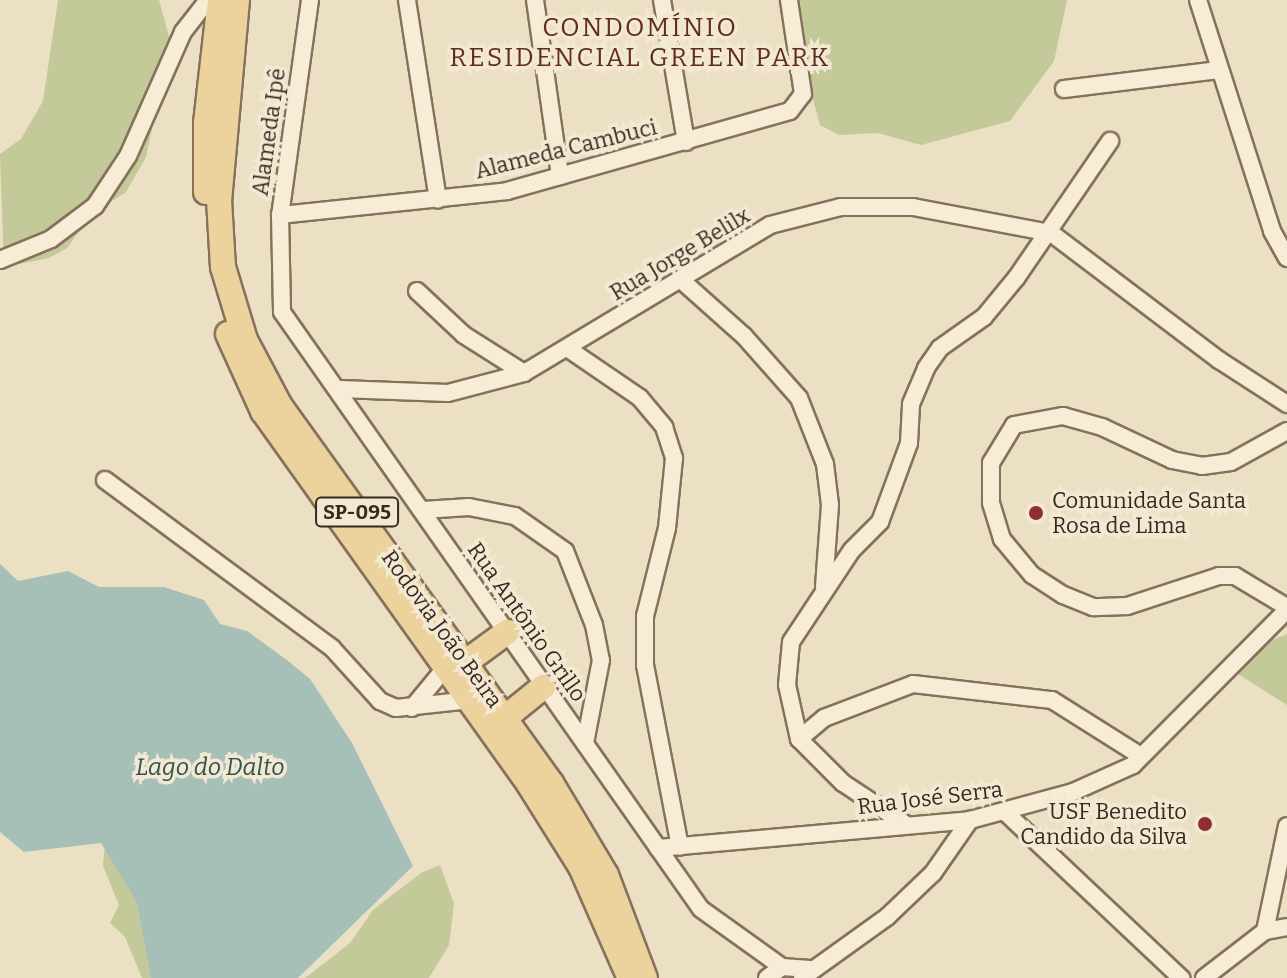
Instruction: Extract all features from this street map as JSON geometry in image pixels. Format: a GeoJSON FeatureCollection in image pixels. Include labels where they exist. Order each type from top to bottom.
{"type":"FeatureCollection","features":[{"type":"Feature","properties":{"kind":"main road","name":"Rodovia João Beira"},"geometry":{"type":"LineString","coordinates":[[220,0],[205,182],[207,230],[222,318],[263,411],[456,665],[506,717],[606,875],[645,978]]}},
{"type":"Feature","properties":{"kind":"main road","name":"Rodovia João Beira"},"geometry":{"type":"LineString","coordinates":[[237,0],[219,200],[223,267],[245,340],[280,406],[456,665],[471,700],[581,867],[629,978]]}},
{"type":"Feature","properties":{"kind":"main road"},"geometry":{"type":"LineString","coordinates":[[456,665],[507,632]]}},
{"type":"Feature","properties":{"kind":"main road"},"geometry":{"type":"LineString","coordinates":[[506,717],[543,687]]}},
{"type":"Feature","properties":{"kind":"street"},"geometry":{"type":"LineString","coordinates":[[0,260],[51,239],[95,206],[128,156],[183,32],[208,0]]}},
{"type":"Feature","properties":{"kind":"street","name":"Alameda Ipê"},"geometry":{"type":"LineString","coordinates":[[277,272],[280,215],[310,0]]}},
{"type":"Feature","properties":{"kind":"street"},"geometry":{"type":"LineString","coordinates":[[407,0],[438,200]]}},
{"type":"Feature","properties":{"kind":"street"},"geometry":{"type":"LineString","coordinates":[[535,0],[560,176]]}},
{"type":"Feature","properties":{"kind":"street"},"geometry":{"type":"LineString","coordinates":[[662,0],[686,142]]}},
{"type":"Feature","properties":{"kind":"street","name":"Alameda Cambuci"},"geometry":{"type":"LineString","coordinates":[[280,215],[438,200],[560,176],[790,111],[803,94],[789,0]]}},
{"type":"Feature","properties":{"kind":"street"},"geometry":{"type":"LineString","coordinates":[[1198,0],[1219,70],[1280,231],[1287,258]]}},
{"type":"Feature","properties":{"kind":"street"},"geometry":{"type":"LineString","coordinates":[[1064,89],[1219,70]]}},
{"type":"Feature","properties":{"kind":"street"},"geometry":{"type":"LineString","coordinates":[[905,824],[843,783],[799,739],[790,711],[788,654],[824,588],[880,522],[909,443],[911,404],[926,368],[940,348],[984,317],[1051,233],[1110,141]]}},
{"type":"Feature","properties":{"kind":"street","name":"Rua Jorge Belilx"},"geometry":{"type":"LineString","coordinates":[[340,389],[448,393],[524,373],[770,225],[841,207],[913,207],[1051,233],[1219,360],[1287,404]]}},
{"type":"Feature","properties":{"kind":"street","name":"Rua Antônio Grillo"},"geometry":{"type":"LineString","coordinates":[[277,272],[282,312],[340,389],[543,687],[701,909],[782,967]]}},
{"type":"Feature","properties":{"kind":"street"},"geometry":{"type":"LineString","coordinates":[[680,279],[744,336],[799,398],[825,464],[830,505],[824,588]]}},
{"type":"Feature","properties":{"kind":"street"},"geometry":{"type":"LineString","coordinates":[[417,291],[464,335],[524,373]]}},
{"type":"Feature","properties":{"kind":"street"},"geometry":{"type":"LineString","coordinates":[[567,348],[640,398],[664,427],[674,458],[667,528],[645,616],[645,665],[680,847]]}},
{"type":"Feature","properties":{"kind":"street"},"geometry":{"type":"LineString","coordinates":[[1285,614],[1250,581],[1235,576],[1219,576],[1127,606],[1093,607],[1063,595],[1032,575],[1002,539],[991,503],[991,463],[1014,425],[1051,417],[1102,427],[1172,460],[1202,466],[1231,462],[1287,431]]}},
{"type":"Feature","properties":{"kind":"street"},"geometry":{"type":"LineString","coordinates":[[105,480],[332,648],[380,701],[412,708],[471,700]]}},
{"type":"Feature","properties":{"kind":"street"},"geometry":{"type":"LineString","coordinates":[[423,510],[469,507],[515,516],[541,529],[565,551],[594,625],[601,660],[585,743]]}},
{"type":"Feature","properties":{"kind":"street","name":"Rua José Serra"},"geometry":{"type":"LineString","coordinates":[[658,848],[970,820],[1006,813],[1073,792],[1141,756],[1285,614]]}},
{"type":"Feature","properties":{"kind":"street"},"geometry":{"type":"LineString","coordinates":[[412,708],[456,665]]}},
{"type":"Feature","properties":{"kind":"street"},"geometry":{"type":"LineString","coordinates":[[799,739],[824,718],[913,684],[1052,700],[1141,756]]}},
{"type":"Feature","properties":{"kind":"street"},"geometry":{"type":"LineString","coordinates":[[1006,813],[1181,978]]}},
{"type":"Feature","properties":{"kind":"street"},"geometry":{"type":"LineString","coordinates":[[767,978],[782,967],[810,975],[887,917],[933,873],[970,820]]}},
{"type":"Feature","properties":{"kind":"street"},"geometry":{"type":"LineString","coordinates":[[1265,931],[1287,826]]}},
{"type":"Feature","properties":{"kind":"street"},"geometry":{"type":"LineString","coordinates":[[1204,978],[1265,931],[1287,927]]}},
{"type":"Feature","properties":{"kind":"green space"},"geometry":{"type":"Polygon","coordinates":[[[58,0],[159,0],[170,40],[146,157],[126,192],[92,214],[67,248],[49,258],[4,267],[0,154],[21,139],[43,101],[58,0]]]}},
{"type":"Feature","properties":{"kind":"green space"},"geometry":{"type":"Polygon","coordinates":[[[799,0],[1067,0],[1054,61],[1010,121],[921,145],[878,133],[839,135],[820,125],[805,69],[799,0]]]}},
{"type":"Feature","properties":{"kind":"green space"},"geometry":{"type":"Polygon","coordinates":[[[1287,634],[1287,705],[1238,674],[1264,643],[1287,634]]]}},
{"type":"Feature","properties":{"kind":"green space"},"geometry":{"type":"Polygon","coordinates":[[[105,844],[126,844],[180,978],[142,978],[125,937],[110,923],[119,905],[103,866],[105,844]]]}},
{"type":"Feature","properties":{"kind":"green space"},"geometry":{"type":"Polygon","coordinates":[[[440,865],[454,904],[449,945],[429,978],[305,978],[350,943],[373,910],[421,873],[440,865]]]}},
{"type":"Feature","properties":{"kind":"water","name":"Lago do Dalto"},"geometry":{"type":"Polygon","coordinates":[[[0,564],[18,581],[68,571],[99,587],[164,587],[204,600],[220,624],[247,631],[310,679],[352,743],[413,866],[298,978],[151,978],[137,902],[101,843],[24,852],[0,832],[0,564]]]}},
{"type":"Feature","properties":{"kind":"place","name":"Comunidade Santa Rosa de Lima"},"geometry":{"type":"Point","coordinates":[1036,513]}},
{"type":"Feature","properties":{"kind":"place","name":"USF Benedito Candido da Silva"},"geometry":{"type":"Point","coordinates":[1205,824]}},
{"type":"Feature","properties":{"kind":"district","name":"CONDOMÍNIO RESIDENCIAL GREEN PARK"},"geometry":{"type":"Point","coordinates":[640,43]}}]}
